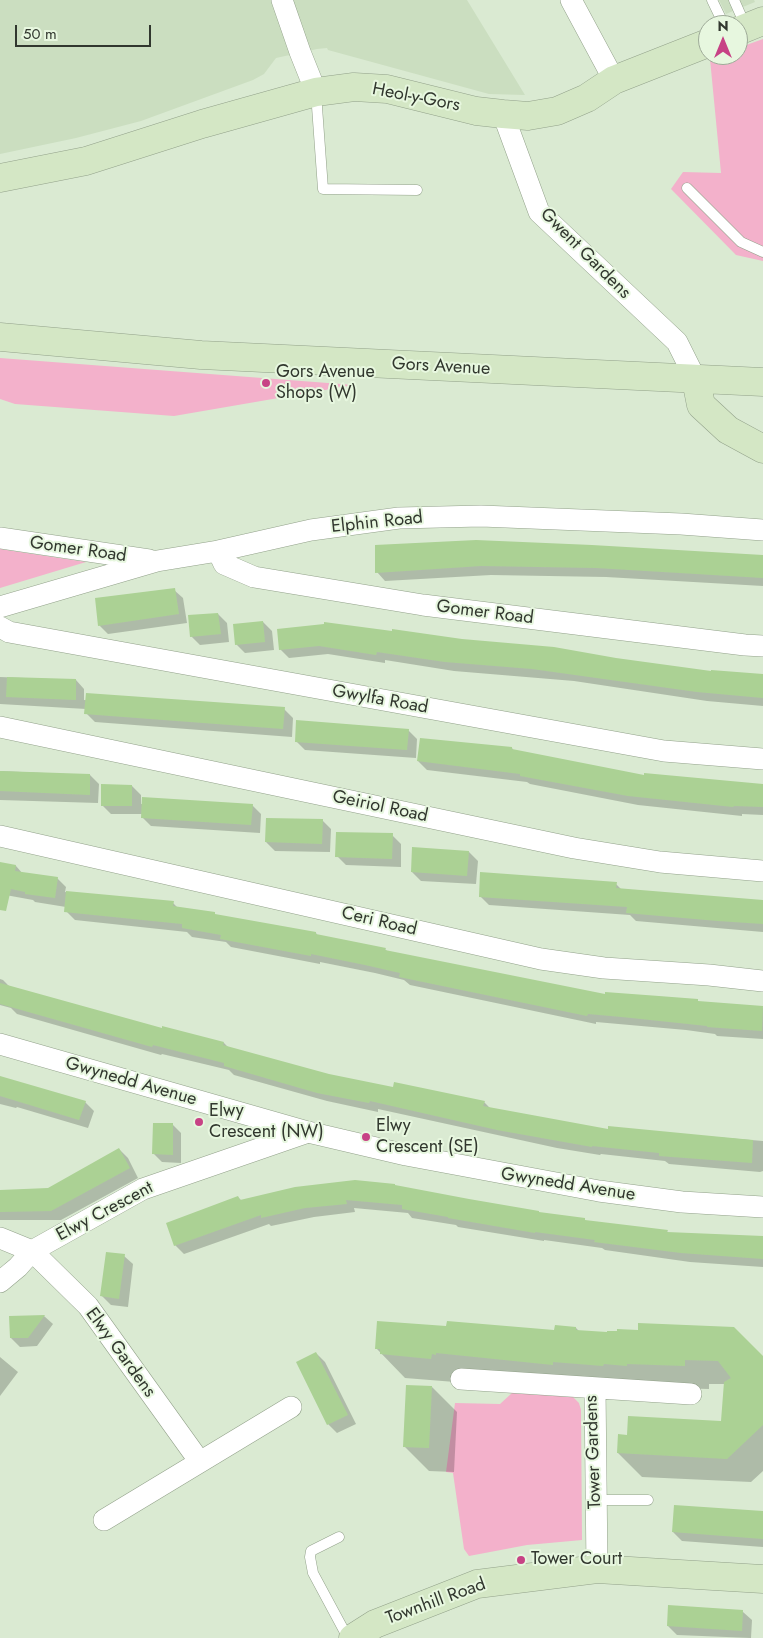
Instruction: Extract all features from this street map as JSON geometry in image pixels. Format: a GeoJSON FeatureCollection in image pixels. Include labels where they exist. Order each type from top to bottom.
{"type":"FeatureCollection","features":[{"type":"Feature","properties":{"kind":"street"},"geometry":{"type":"LineString","coordinates":[[282,0],[316,92]]}},
{"type":"Feature","properties":{"kind":"street"},"geometry":{"type":"LineString","coordinates":[[571,0],[614,80]]}},
{"type":"Feature","properties":{"kind":"street","name":"Heol-y-Gors"},"geometry":{"type":"LineString","coordinates":[[0,178],[86,160],[202,124],[316,92],[354,87],[387,89],[476,111],[528,116],[557,111],[587,98],[614,80],[698,47]]}},
{"type":"Feature","properties":{"kind":"street","name":"Gwent Gardens"},"geometry":{"type":"LineString","coordinates":[[504,114],[539,212],[677,342],[696,380]]}},
{"type":"Feature","properties":{"kind":"street","name":"Gors Avenue"},"geometry":{"type":"LineString","coordinates":[[0,337],[201,356],[763,382]]}},
{"type":"Feature","properties":{"kind":"street"},"geometry":{"type":"LineString","coordinates":[[696,380],[701,405],[728,430],[763,449]]}},
{"type":"Feature","properties":{"kind":"street","name":"Elphin Road"},"geometry":{"type":"LineString","coordinates":[[0,607],[157,561],[218,551],[311,530],[398,518],[481,516],[681,524],[763,530]]}},
{"type":"Feature","properties":{"kind":"street","name":"Gomer Road"},"geometry":{"type":"LineString","coordinates":[[0,538],[157,561]]}},
{"type":"Feature","properties":{"kind":"street","name":"Gomer Road"},"geometry":{"type":"LineString","coordinates":[[218,551],[224,564],[254,577],[423,605],[763,646]]}},
{"type":"Feature","properties":{"kind":"street","name":"Gwylfa Road"},"geometry":{"type":"LineString","coordinates":[[0,627],[18,634],[646,748],[763,759]]}},
{"type":"Feature","properties":{"kind":"street","name":"Geiriol Road"},"geometry":{"type":"LineString","coordinates":[[0,727],[574,848],[660,862],[763,871]]}},
{"type":"Feature","properties":{"kind":"street","name":"Ceri Road"},"geometry":{"type":"LineString","coordinates":[[0,836],[541,959],[604,968],[709,975],[763,981]]}},
{"type":"Feature","properties":{"kind":"street","name":"Gwynedd Avenue"},"geometry":{"type":"LineString","coordinates":[[0,1044],[308,1132],[406,1155],[599,1192],[682,1202],[763,1207]]}},
{"type":"Feature","properties":{"kind":"street","name":"Elwy Crescent"},"geometry":{"type":"LineString","coordinates":[[0,1282],[18,1267],[32,1251],[142,1189],[308,1132]]}},
{"type":"Feature","properties":{"kind":"street"},"geometry":{"type":"LineString","coordinates":[[0,1238],[32,1251]]}},
{"type":"Feature","properties":{"kind":"street","name":"Elwy Gardens"},"geometry":{"type":"LineString","coordinates":[[32,1251],[88,1306],[200,1462]]}},
{"type":"Feature","properties":{"kind":"street","name":"Tower Gardens"},"geometry":{"type":"LineString","coordinates":[[474,1385],[595,1388],[597,1569]]}},
{"type":"Feature","properties":{"kind":"street"},"geometry":{"type":"LineString","coordinates":[[595,1388],[691,1394]]}},
{"type":"Feature","properties":{"kind":"street"},"geometry":{"type":"LineString","coordinates":[[104,1520],[291,1407]]}},
{"type":"Feature","properties":{"kind":"street","name":"Townhill Road"},"geometry":{"type":"LineString","coordinates":[[353,1638],[375,1624],[477,1584],[597,1569],[763,1579]]}},
{"type":"Feature","properties":{"kind":"lane"},"geometry":{"type":"LineString","coordinates":[[712,0],[730,15]]}},
{"type":"Feature","properties":{"kind":"lane"},"geometry":{"type":"LineString","coordinates":[[734,0],[739,15]]}},
{"type":"Feature","properties":{"kind":"lane"},"geometry":{"type":"LineString","coordinates":[[316,92],[323,189],[417,190]]}},
{"type":"Feature","properties":{"kind":"lane"},"geometry":{"type":"LineString","coordinates":[[687,188],[741,242],[763,252]]}},
{"type":"Feature","properties":{"kind":"lane"},"geometry":{"type":"LineString","coordinates":[[596,1500],[648,1500]]}},
{"type":"Feature","properties":{"kind":"lane"},"geometry":{"type":"LineString","coordinates":[[339,1536],[311,1551],[310,1557],[313,1572],[348,1638]]}},
{"type":"Feature","properties":{"kind":"shaded area"},"geometry":{"type":"Polygon","coordinates":[[[0,0],[467,0],[525,95],[489,94],[328,50],[327,48],[317,49],[276,58],[264,74],[253,80],[141,121],[76,138],[0,154],[0,0]]]}},
{"type":"Feature","properties":{"kind":"shaded area"},"geometry":{"type":"Polygon","coordinates":[[[719,0],[754,0],[755,2],[726,14],[719,0]]]}},
{"type":"Feature","properties":{"kind":"shaded area"},"geometry":{"type":"Polygon","coordinates":[[[763,39],[763,261],[736,255],[671,189],[683,172],[721,173],[711,65],[748,65],[748,44],[763,39]]]}},
{"type":"Feature","properties":{"kind":"shaded area"},"geometry":{"type":"Polygon","coordinates":[[[0,358],[354,385],[174,416],[15,404],[0,399],[0,358]]]}},
{"type":"Feature","properties":{"kind":"shaded area"},"geometry":{"type":"Polygon","coordinates":[[[0,549],[86,562],[0,588],[0,549]]]}},
{"type":"Feature","properties":{"kind":"shaded area"},"geometry":{"type":"Polygon","coordinates":[[[512,1393],[573,1397],[579,1403],[581,1410],[582,1540],[527,1545],[469,1556],[464,1549],[453,1473],[446,1472],[455,1403],[500,1404],[512,1393]]]}},
{"type":"Feature","properties":{"kind":"building"},"geometry":{"type":"Polygon","coordinates":[[[476,540],[763,555],[763,578],[596,568],[481,566],[375,573],[375,545],[476,540]]]}},
{"type":"Feature","properties":{"kind":"building"},"geometry":{"type":"Polygon","coordinates":[[[175,588],[179,614],[98,626],[95,598],[175,588]]]}},
{"type":"Feature","properties":{"kind":"building"},"geometry":{"type":"Polygon","coordinates":[[[218,613],[221,634],[190,637],[188,615],[218,613]]]}},
{"type":"Feature","properties":{"kind":"building"},"geometry":{"type":"Polygon","coordinates":[[[263,621],[265,642],[235,645],[233,624],[263,621]]]}},
{"type":"Feature","properties":{"kind":"building"},"geometry":{"type":"Polygon","coordinates":[[[324,622],[462,639],[554,647],[616,658],[711,671],[763,674],[763,698],[697,692],[532,669],[445,662],[377,652],[376,655],[319,646],[279,650],[277,629],[324,624],[324,622]]]}},
{"type":"Feature","properties":{"kind":"building"},"geometry":{"type":"Polygon","coordinates":[[[7,677],[76,679],[76,700],[6,697],[7,677]]]}},
{"type":"Feature","properties":{"kind":"building"},"geometry":{"type":"Polygon","coordinates":[[[86,693],[285,707],[283,729],[84,714],[86,693]]]}},
{"type":"Feature","properties":{"kind":"building"},"geometry":{"type":"Polygon","coordinates":[[[296,720],[409,729],[407,750],[295,742],[296,720]]]}},
{"type":"Feature","properties":{"kind":"building"},"geometry":{"type":"Polygon","coordinates":[[[420,738],[512,747],[512,749],[644,775],[644,773],[763,784],[763,807],[733,807],[628,796],[520,776],[520,774],[417,761],[420,738]]]}},
{"type":"Feature","properties":{"kind":"building"},"geometry":{"type":"Polygon","coordinates":[[[0,771],[90,774],[90,795],[0,791],[0,771]]]}},
{"type":"Feature","properties":{"kind":"building"},"geometry":{"type":"Polygon","coordinates":[[[101,784],[132,785],[132,806],[101,806],[101,784]]]}},
{"type":"Feature","properties":{"kind":"building"},"geometry":{"type":"Polygon","coordinates":[[[142,797],[253,804],[251,825],[141,818],[142,797]]]}},
{"type":"Feature","properties":{"kind":"building"},"geometry":{"type":"Polygon","coordinates":[[[266,818],[323,819],[322,844],[265,842],[266,818]]]}},
{"type":"Feature","properties":{"kind":"building"},"geometry":{"type":"Polygon","coordinates":[[[336,832],[393,833],[392,859],[335,857],[336,832]]]}},
{"type":"Feature","properties":{"kind":"building"},"geometry":{"type":"Polygon","coordinates":[[[412,847],[469,851],[467,876],[411,872],[412,847]]]}},
{"type":"Feature","properties":{"kind":"building"},"geometry":{"type":"Polygon","coordinates":[[[0,862],[16,865],[15,871],[58,877],[55,898],[25,894],[25,892],[11,889],[6,911],[0,910],[0,862]]]}},
{"type":"Feature","properties":{"kind":"building"},"geometry":{"type":"Polygon","coordinates":[[[480,872],[617,882],[616,888],[763,900],[763,924],[626,913],[627,907],[479,897],[480,872]]]}},
{"type":"Feature","properties":{"kind":"building"},"geometry":{"type":"Polygon","coordinates":[[[66,891],[174,901],[173,906],[215,912],[215,914],[316,932],[316,934],[386,948],[385,950],[605,994],[605,992],[659,996],[763,1006],[762,1031],[588,1014],[587,1016],[399,977],[400,973],[365,965],[220,939],[221,935],[182,928],[182,924],[64,912],[66,891]]]}},
{"type":"Feature","properties":{"kind":"building"},"geometry":{"type":"Polygon","coordinates":[[[0,983],[162,1028],[162,1026],[224,1042],[223,1045],[329,1074],[393,1087],[394,1082],[485,1101],[483,1106],[608,1129],[608,1126],[753,1140],[752,1163],[659,1156],[659,1153],[592,1147],[497,1130],[370,1101],[369,1103],[317,1093],[224,1066],[224,1063],[153,1045],[152,1047],[0,1004],[0,983]]]}},
{"type":"Feature","properties":{"kind":"building"},"geometry":{"type":"Polygon","coordinates":[[[0,1076],[86,1101],[79,1120],[0,1096],[0,1076]]]}},
{"type":"Feature","properties":{"kind":"building"},"geometry":{"type":"Polygon","coordinates":[[[153,1123],[173,1123],[173,1155],[152,1154],[153,1123]]]}},
{"type":"Feature","properties":{"kind":"building"},"geometry":{"type":"Polygon","coordinates":[[[119,1148],[130,1168],[51,1211],[0,1212],[0,1190],[48,1188],[119,1148]]]}},
{"type":"Feature","properties":{"kind":"building"},"geometry":{"type":"Polygon","coordinates":[[[355,1180],[395,1184],[539,1212],[585,1218],[585,1220],[668,1230],[667,1232],[763,1236],[763,1259],[681,1253],[594,1242],[595,1240],[535,1233],[448,1218],[402,1209],[402,1205],[346,1200],[347,1204],[305,1208],[261,1218],[261,1215],[174,1246],[166,1223],[238,1196],[240,1200],[295,1187],[355,1180]]]}},
{"type":"Feature","properties":{"kind":"building"},"geometry":{"type":"Polygon","coordinates":[[[106,1252],[125,1254],[119,1299],[100,1296],[106,1252]]]}},
{"type":"Feature","properties":{"kind":"building"},"geometry":{"type":"Polygon","coordinates":[[[45,1315],[28,1338],[10,1338],[9,1316],[45,1315]]]}},
{"type":"Feature","properties":{"kind":"building"},"geometry":{"type":"Polygon","coordinates":[[[377,1321],[446,1326],[447,1321],[554,1330],[555,1325],[576,1327],[576,1330],[607,1332],[617,1331],[617,1329],[638,1330],[638,1323],[734,1327],[763,1356],[763,1425],[727,1459],[617,1453],[618,1434],[627,1435],[628,1416],[721,1421],[724,1382],[731,1378],[718,1361],[685,1360],[685,1366],[604,1364],[603,1366],[553,1362],[553,1365],[436,1353],[436,1355],[432,1354],[431,1359],[380,1354],[380,1349],[375,1349],[377,1321]]]}},
{"type":"Feature","properties":{"kind":"building"},"geometry":{"type":"Polygon","coordinates":[[[316,1352],[348,1415],[327,1425],[296,1362],[316,1352]]]}},
{"type":"Feature","properties":{"kind":"building"},"geometry":{"type":"Polygon","coordinates":[[[406,1385],[432,1386],[429,1448],[403,1447],[406,1385]]]}},
{"type":"Feature","properties":{"kind":"building"},"geometry":{"type":"Polygon","coordinates":[[[674,1505],[763,1511],[763,1539],[672,1532],[674,1505]]]}},
{"type":"Feature","properties":{"kind":"building"},"geometry":{"type":"Polygon","coordinates":[[[668,1605],[743,1610],[742,1631],[667,1626],[668,1605]]]}},
{"type":"Feature","properties":{"kind":"place","name":"Gors Avenue Shops (W)"},"geometry":{"type":"Point","coordinates":[266,383]}},
{"type":"Feature","properties":{"kind":"place","name":"Elwy Crescent (NW)"},"geometry":{"type":"Point","coordinates":[199,1122]}},
{"type":"Feature","properties":{"kind":"place","name":"Elwy Crescent (SE)"},"geometry":{"type":"Point","coordinates":[366,1137]}},
{"type":"Feature","properties":{"kind":"place","name":"Tower Court"},"geometry":{"type":"Point","coordinates":[521,1560]}}]}
